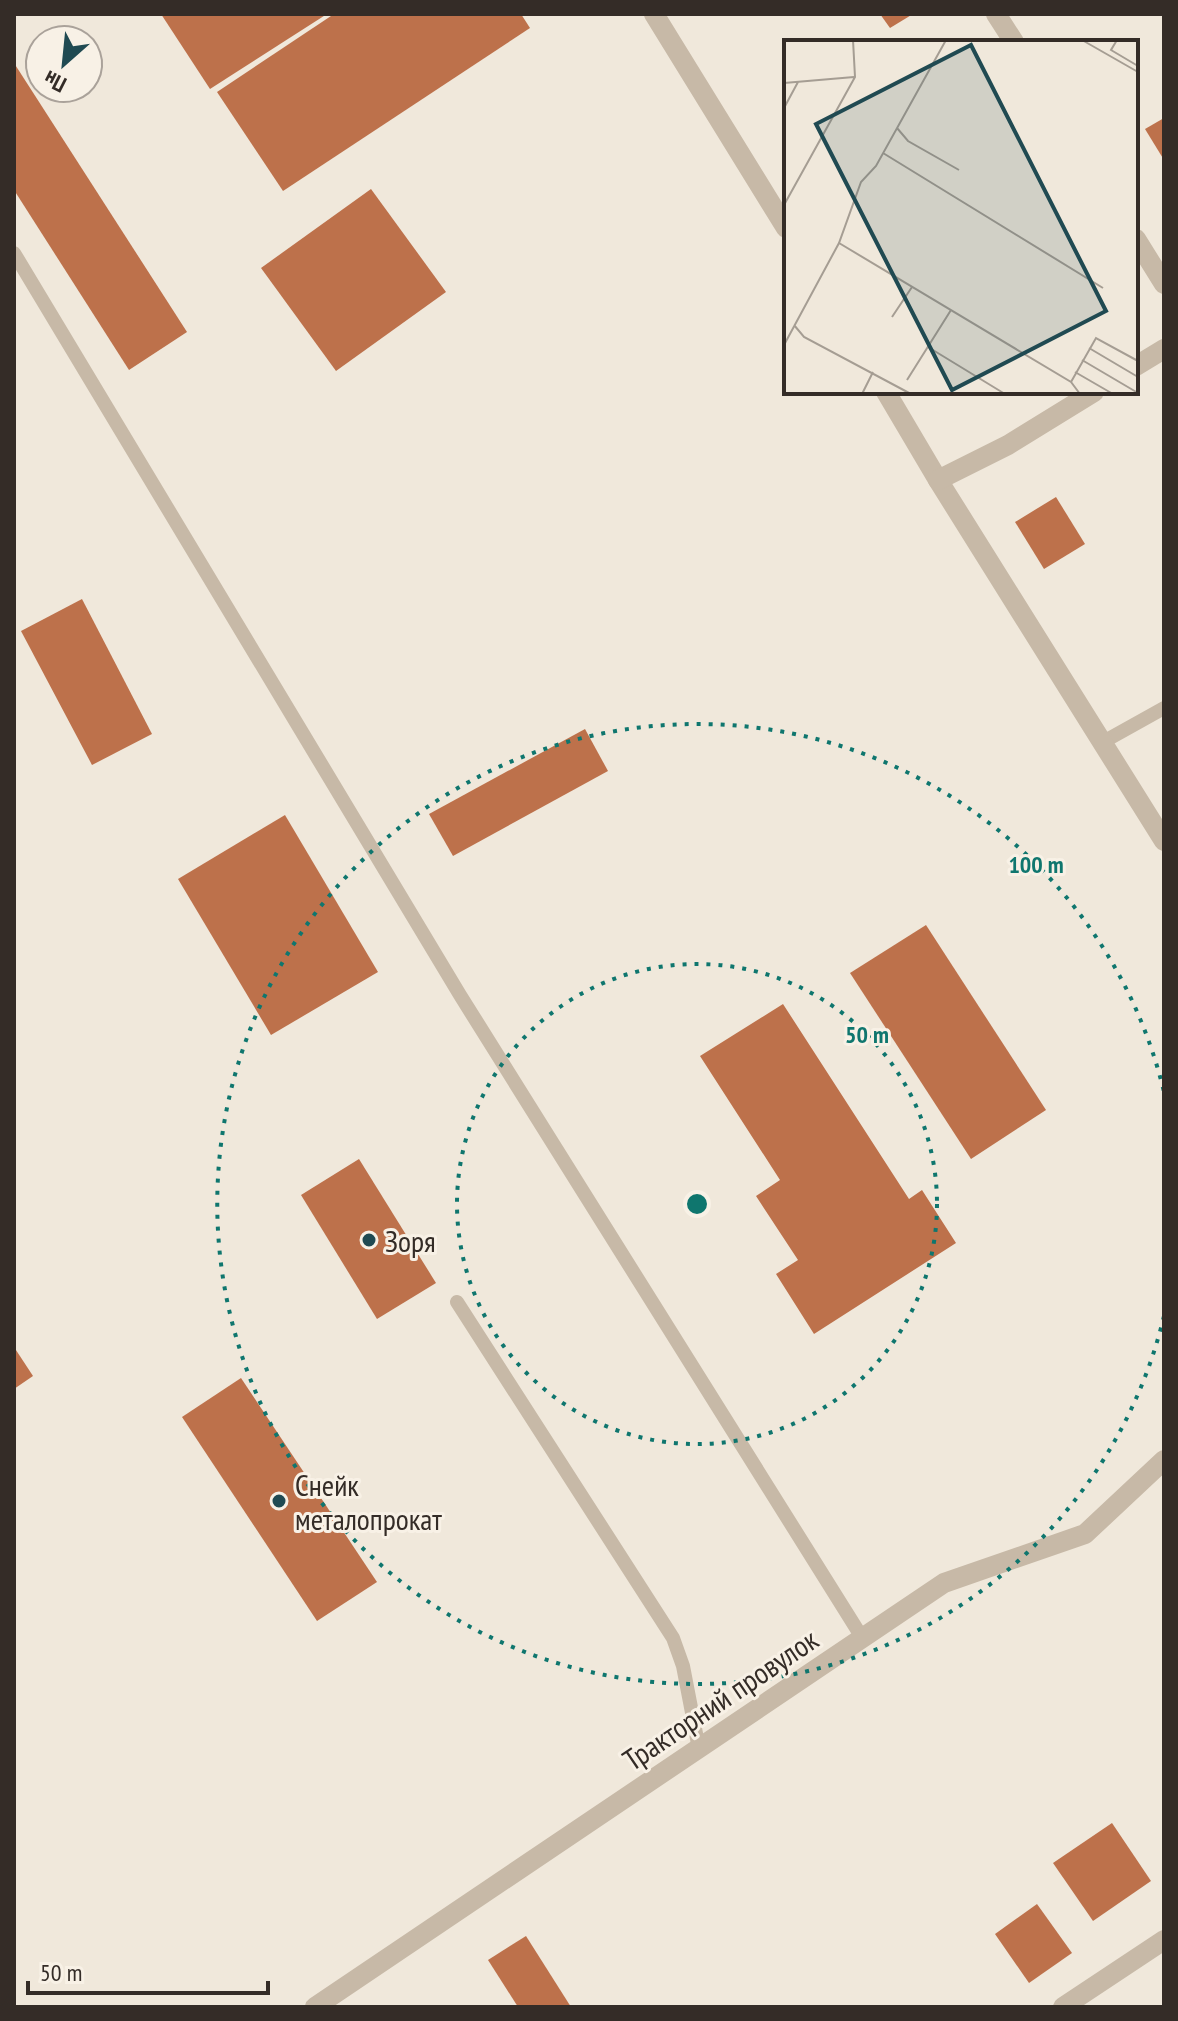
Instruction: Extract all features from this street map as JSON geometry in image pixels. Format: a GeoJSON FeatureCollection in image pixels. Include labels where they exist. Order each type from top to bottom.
{"type":"FeatureCollection","features":[{"type":"Feature","properties":{"kind":"street"},"geometry":{"type":"LineString","coordinates":[[654,14],[784,225]]}},
{"type":"Feature","properties":{"kind":"street"},"geometry":{"type":"LineString","coordinates":[[996,14],[1013,40]]}},
{"type":"Feature","properties":{"kind":"street"},"geometry":{"type":"LineString","coordinates":[[1138,242],[1164,284]]}},
{"type":"Feature","properties":{"kind":"street"},"geometry":{"type":"LineString","coordinates":[[1138,365],[1164,349]]}},
{"type":"Feature","properties":{"kind":"street"},"geometry":{"type":"LineString","coordinates":[[887,394],[1164,841]]}},
{"type":"Feature","properties":{"kind":"street"},"geometry":{"type":"LineString","coordinates":[[938,480],[1008,445],[1091,394]]}},
{"type":"Feature","properties":{"kind":"street","name":"Тракторний провулок"},"geometry":{"type":"LineString","coordinates":[[315,2007],[944,1583],[1085,1534],[1164,1460]]}},
{"type":"Feature","properties":{"kind":"street"},"geometry":{"type":"LineString","coordinates":[[1063,2007],[1164,1940]]}},
{"type":"Feature","properties":{"kind":"lane"},"geometry":{"type":"LineString","coordinates":[[14,253],[460,995],[863,1639]]}},
{"type":"Feature","properties":{"kind":"lane"},"geometry":{"type":"LineString","coordinates":[[1103,742],[1164,708]]}},
{"type":"Feature","properties":{"kind":"lane"},"geometry":{"type":"LineString","coordinates":[[457,1302],[673,1638],[683,1666],[699,1749]]}},
{"type":"Feature","properties":{"kind":"building"},"geometry":{"type":"Polygon","coordinates":[[[161,14],[327,14],[210,89],[161,14]]]}},
{"type":"Feature","properties":{"kind":"building"},"geometry":{"type":"Polygon","coordinates":[[[334,14],[521,14],[530,28],[283,191],[217,92],[334,14]]]}},
{"type":"Feature","properties":{"kind":"building"},"geometry":{"type":"Polygon","coordinates":[[[880,14],[913,14],[890,28],[880,14]]]}},
{"type":"Feature","properties":{"kind":"building"},"geometry":{"type":"Polygon","coordinates":[[[14,63],[24,79],[24,104],[40,104],[187,332],[129,370],[14,190],[14,63]]]}},
{"type":"Feature","properties":{"kind":"building"},"geometry":{"type":"Polygon","coordinates":[[[1164,118],[1164,160],[1145,129],[1164,118]]]}},
{"type":"Feature","properties":{"kind":"building"},"geometry":{"type":"Polygon","coordinates":[[[371,189],[446,292],[336,371],[261,268],[371,189]]]}},
{"type":"Feature","properties":{"kind":"building"},"geometry":{"type":"Polygon","coordinates":[[[1056,497],[1085,544],[1044,569],[1015,522],[1056,497]]]}},
{"type":"Feature","properties":{"kind":"building"},"geometry":{"type":"Polygon","coordinates":[[[82,599],[152,734],[92,765],[21,631],[82,599]]]}},
{"type":"Feature","properties":{"kind":"building"},"geometry":{"type":"Polygon","coordinates":[[[585,729],[608,771],[453,856],[429,814],[585,729]]]}},
{"type":"Feature","properties":{"kind":"building"},"geometry":{"type":"Polygon","coordinates":[[[285,815],[378,972],[271,1035],[178,879],[285,815]]]}},
{"type":"Feature","properties":{"kind":"building"},"geometry":{"type":"Polygon","coordinates":[[[926,925],[1046,1110],[971,1159],[850,973],[926,925]]]}},
{"type":"Feature","properties":{"kind":"building"},"geometry":{"type":"Polygon","coordinates":[[[783,1004],[909,1199],[922,1190],[956,1243],[814,1334],[776,1274],[798,1260],[756,1196],[780,1180],[700,1056],[783,1004]]]}},
{"type":"Feature","properties":{"kind":"building"},"geometry":{"type":"Polygon","coordinates":[[[359,1159],[436,1283],[377,1319],[301,1195],[359,1159]]]}},
{"type":"Feature","properties":{"kind":"building"},"geometry":{"type":"Polygon","coordinates":[[[14,1347],[33,1376],[14,1389],[14,1347]]]}},
{"type":"Feature","properties":{"kind":"building"},"geometry":{"type":"Polygon","coordinates":[[[241,1378],[377,1582],[317,1621],[182,1417],[241,1378]]]}},
{"type":"Feature","properties":{"kind":"building"},"geometry":{"type":"Polygon","coordinates":[[[1112,1823],[1151,1881],[1093,1921],[1053,1863],[1112,1823]]]}},
{"type":"Feature","properties":{"kind":"building"},"geometry":{"type":"Polygon","coordinates":[[[1037,1904],[1072,1953],[1029,1983],[995,1934],[1037,1904]]]}},
{"type":"Feature","properties":{"kind":"building"},"geometry":{"type":"Polygon","coordinates":[[[526,1936],[571,2007],[518,2007],[488,1960],[526,1936]]]}},
{"type":"Feature","properties":{"kind":"place","name":"Зоря"},"geometry":{"type":"Point","coordinates":[369,1240]}},
{"type":"Feature","properties":{"kind":"place","name":"Снейк металопрокат"},"geometry":{"type":"Point","coordinates":[279,1501]}}]}
